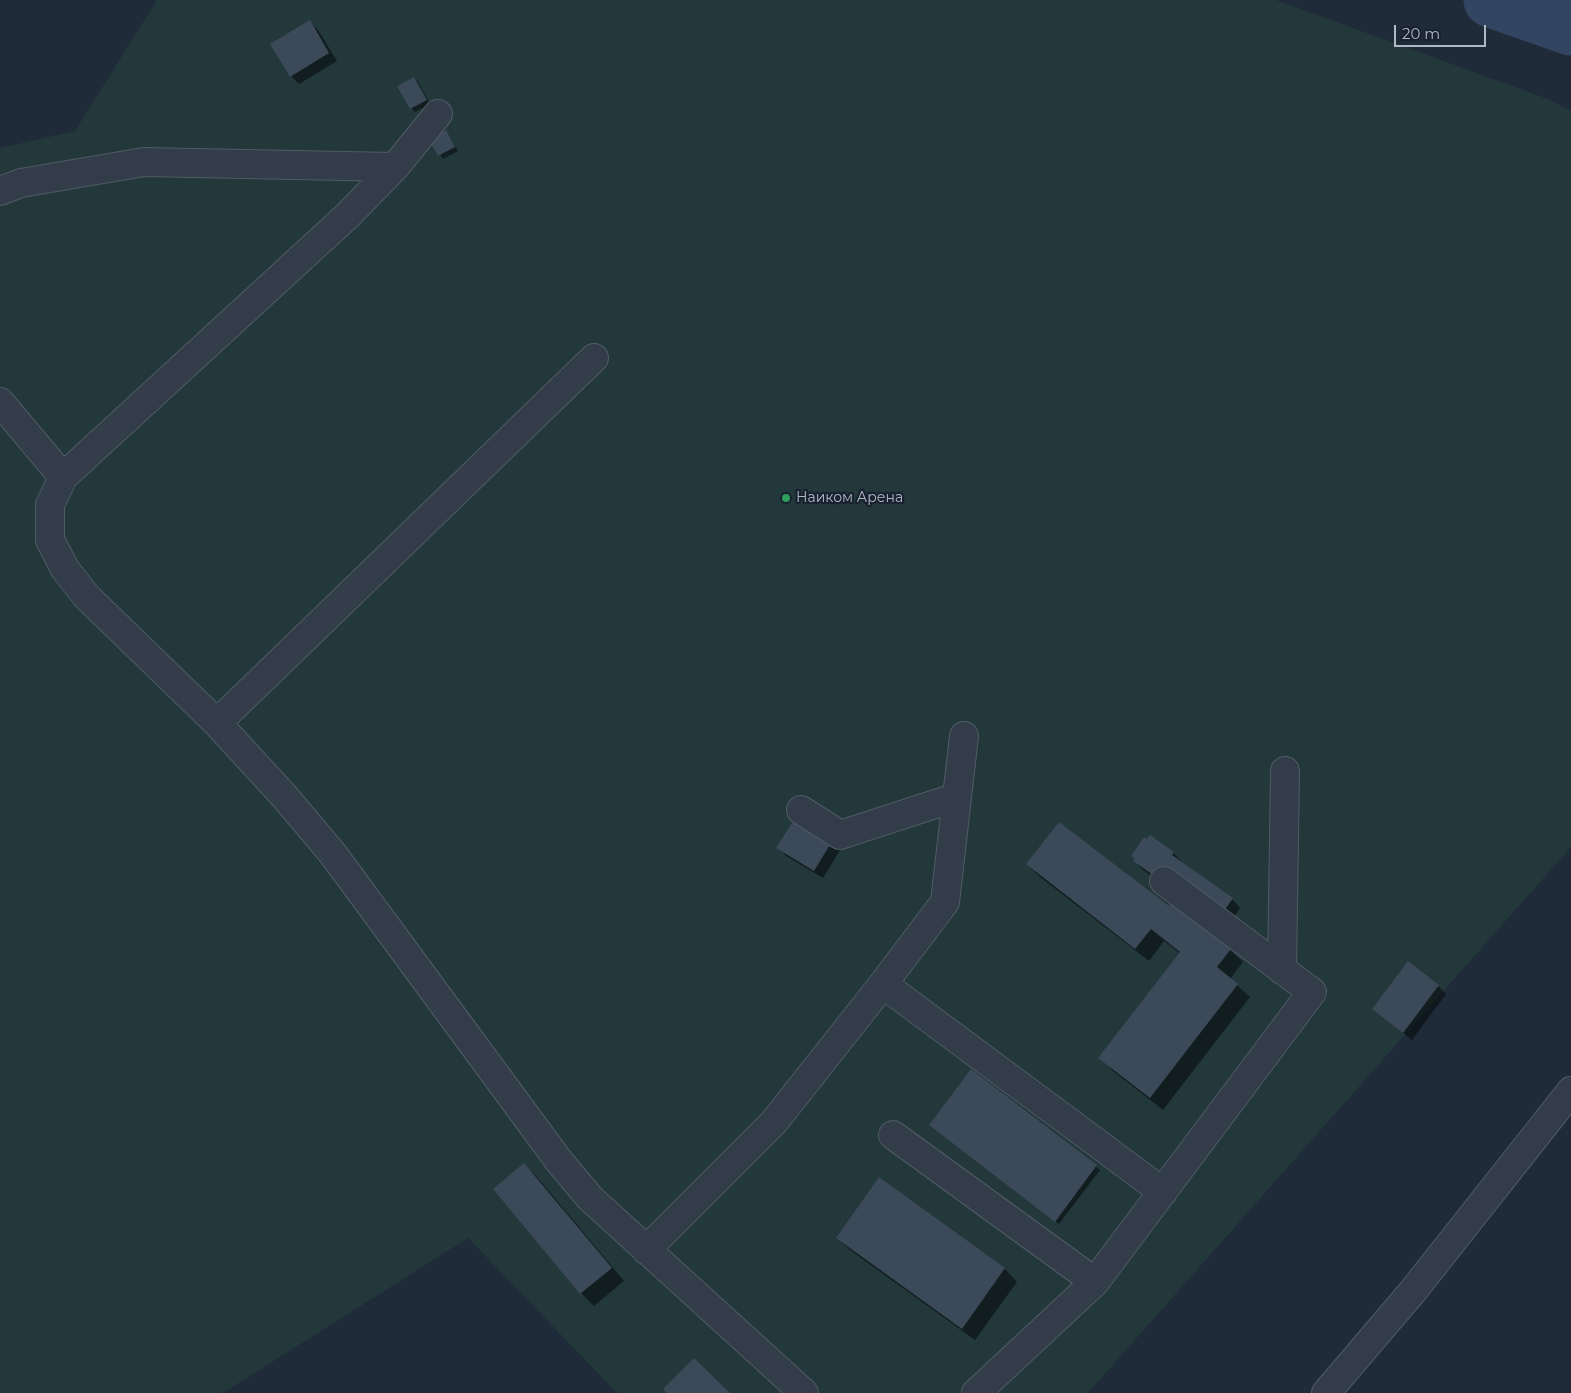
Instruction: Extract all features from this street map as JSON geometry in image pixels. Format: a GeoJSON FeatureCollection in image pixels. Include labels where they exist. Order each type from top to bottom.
{"type":"FeatureCollection","features":[{"type":"Feature","properties":{"kind":"street"},"geometry":{"type":"LineString","coordinates":[[438,114],[395,167],[347,216],[62,477],[50,505],[50,540],[65,569],[87,597],[217,723],[285,797],[333,854],[559,1161],[590,1198],[804,1393]]}},
{"type":"Feature","properties":{"kind":"street"},"geometry":{"type":"LineString","coordinates":[[0,191],[21,183],[144,162],[395,167]]}},
{"type":"Feature","properties":{"kind":"street"},"geometry":{"type":"LineString","coordinates":[[217,723],[594,358]]}},
{"type":"Feature","properties":{"kind":"street"},"geometry":{"type":"LineString","coordinates":[[0,402],[62,477]]}},
{"type":"Feature","properties":{"kind":"street"},"geometry":{"type":"LineString","coordinates":[[646,1250],[774,1122],[945,902],[964,736]]}},
{"type":"Feature","properties":{"kind":"street"},"geometry":{"type":"LineString","coordinates":[[1282,970],[1285,771]]}},
{"type":"Feature","properties":{"kind":"street"},"geometry":{"type":"LineString","coordinates":[[802,810],[840,835],[957,798]]}},
{"type":"Feature","properties":{"kind":"street"},"geometry":{"type":"LineString","coordinates":[[976,1393],[1095,1282],[1312,992],[1164,881]]}},
{"type":"Feature","properties":{"kind":"street"},"geometry":{"type":"LineString","coordinates":[[883,984],[1163,1192]]}},
{"type":"Feature","properties":{"kind":"street"},"geometry":{"type":"LineString","coordinates":[[1326,1393],[1413,1291],[1571,1091]]}},
{"type":"Feature","properties":{"kind":"street"},"geometry":{"type":"LineString","coordinates":[[893,1135],[1095,1282]]}},
{"type":"Feature","properties":{"kind":"green space","name":"Наиком Арена"},"geometry":{"type":"Polygon","coordinates":[[[157,0],[1276,0],[1548,99],[1571,111],[1571,847],[1088,1393],[617,1393],[468,1238],[223,1393],[0,1393],[0,148],[75,131],[157,0]]]}},
{"type":"Feature","properties":{"kind":"building"},"geometry":{"type":"Polygon","coordinates":[[[310,20],[329,53],[290,77],[270,44],[310,20]]]}},
{"type":"Feature","properties":{"kind":"building"},"geometry":{"type":"Polygon","coordinates":[[[414,77],[427,100],[410,109],[397,86],[414,77]]]}},
{"type":"Feature","properties":{"kind":"building"},"geometry":{"type":"Polygon","coordinates":[[[446,130],[455,147],[438,156],[429,140],[446,130]]]}},
{"type":"Feature","properties":{"kind":"building"},"geometry":{"type":"Polygon","coordinates":[[[797,815],[834,838],[814,871],[776,848],[797,815]]]}},
{"type":"Feature","properties":{"kind":"building"},"geometry":{"type":"Polygon","coordinates":[[[1059,822],[1169,906],[1171,902],[1231,949],[1217,967],[1238,984],[1150,1098],[1098,1058],[1180,952],[1151,929],[1135,949],[1026,864],[1059,822]]]}},
{"type":"Feature","properties":{"kind":"building"},"geometry":{"type":"Polygon","coordinates":[[[1150,835],[1174,852],[1172,855],[1233,898],[1222,914],[1156,877],[1133,861],[1135,859],[1131,856],[1144,837],[1147,839],[1150,835]]]}},
{"type":"Feature","properties":{"kind":"building"},"geometry":{"type":"Polygon","coordinates":[[[1408,961],[1439,985],[1403,1033],[1372,1009],[1408,961]]]}},
{"type":"Feature","properties":{"kind":"building"},"geometry":{"type":"Polygon","coordinates":[[[971,1069],[1097,1165],[1055,1222],[929,1125],[971,1069]]]}},
{"type":"Feature","properties":{"kind":"building"},"geometry":{"type":"Polygon","coordinates":[[[524,1163],[612,1268],[580,1294],[493,1189],[524,1163]]]}},
{"type":"Feature","properties":{"kind":"building"},"geometry":{"type":"Polygon","coordinates":[[[879,1177],[1005,1268],[962,1329],[836,1238],[879,1177]]]}},
{"type":"Feature","properties":{"kind":"building"},"geometry":{"type":"Polygon","coordinates":[[[694,1358],[730,1393],[667,1393],[663,1389],[694,1358]]]}},
{"type":"Feature","properties":{"kind":"waterway"},"geometry":{"type":"LineString","coordinates":[[1491,0],[1571,28]]}},
{"type":"Feature","properties":{"kind":"place","name":"Наиком Арена"},"geometry":{"type":"Point","coordinates":[786,498]}}]}
